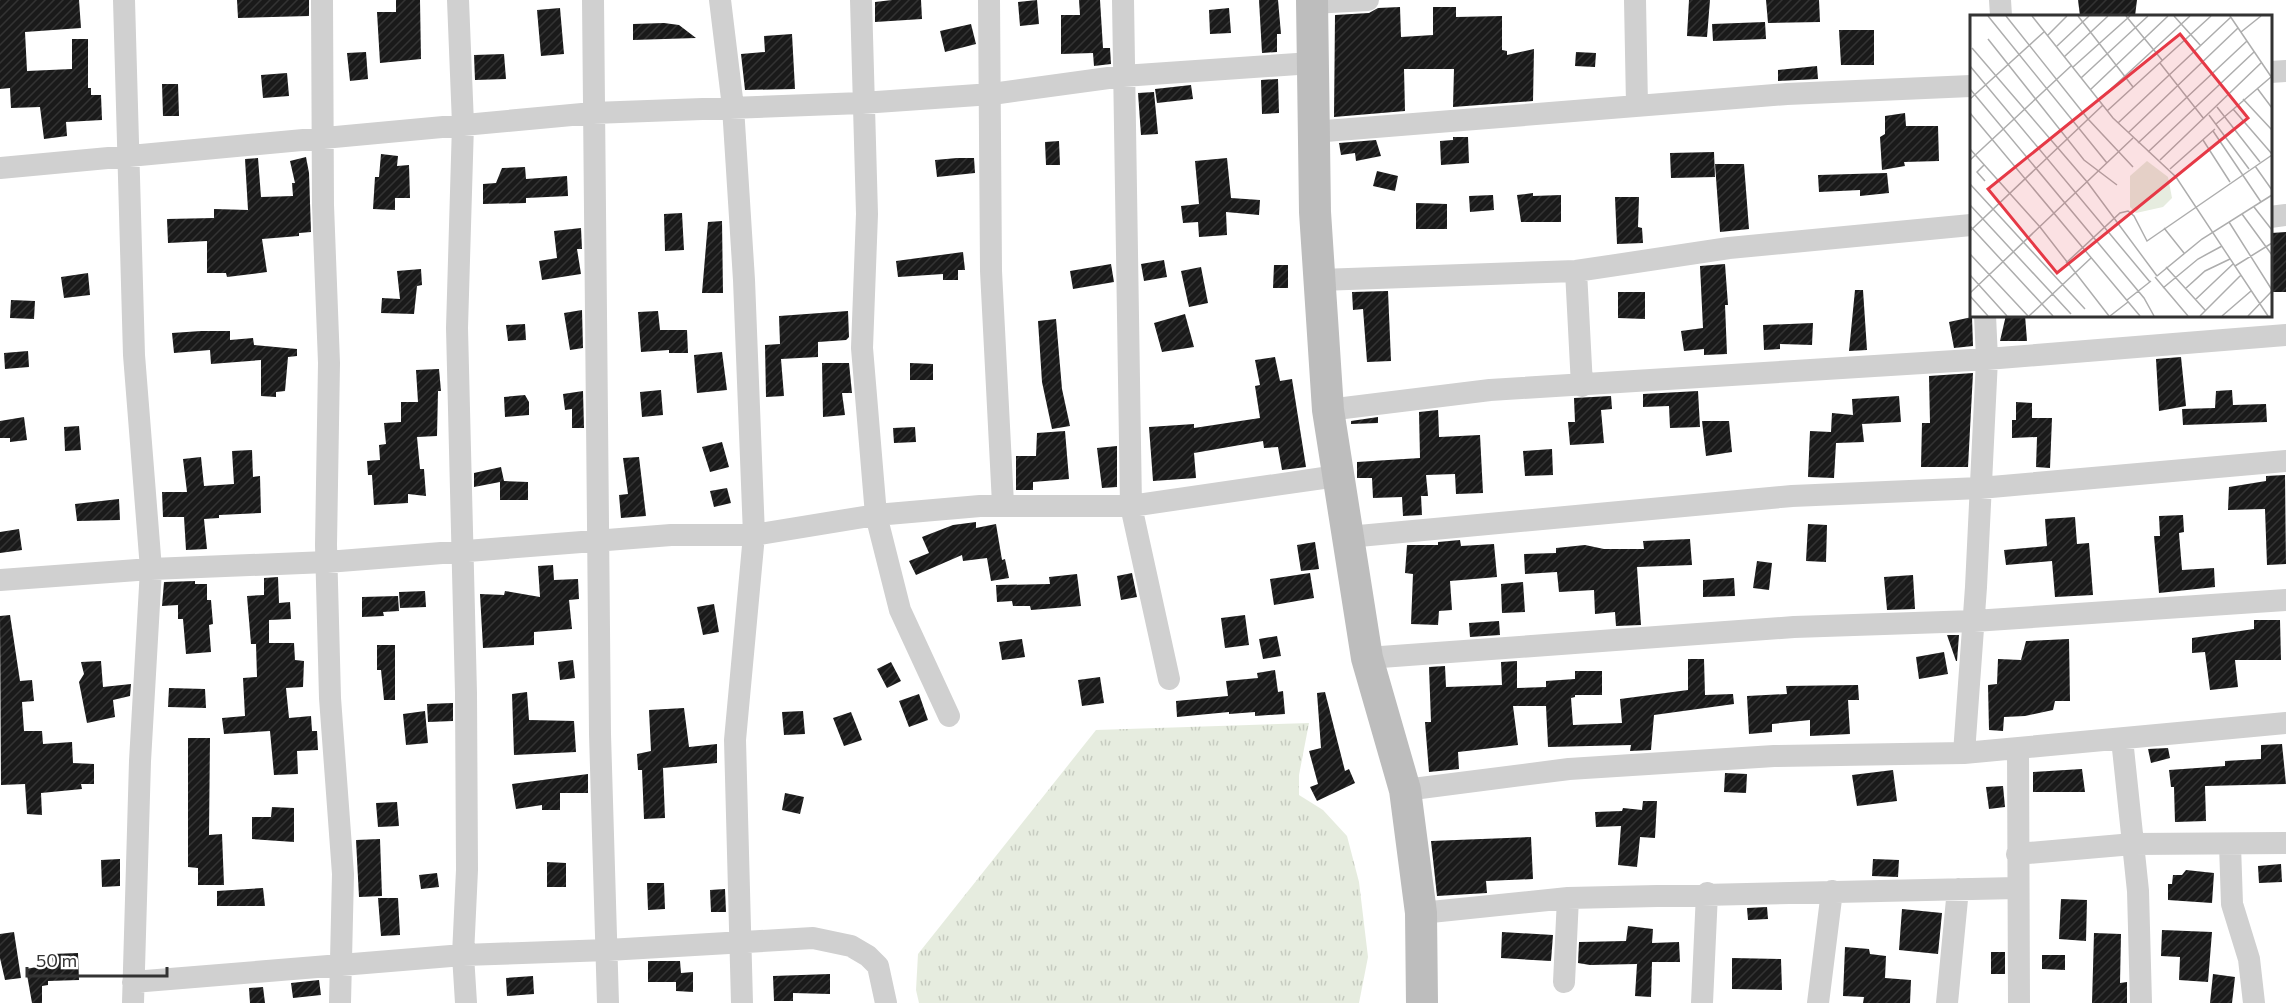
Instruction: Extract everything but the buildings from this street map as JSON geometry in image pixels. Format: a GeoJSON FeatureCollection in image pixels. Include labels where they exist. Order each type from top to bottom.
{"type":"FeatureCollection","features":[{"type":"Feature","properties":{"kind":"street"},"geometry":{"type":"LineString","coordinates":[[124,0],[134,355],[151,569],[140,761],[133,992],[463,955],[608,950],[813,938],[851,946],[878,966],[886,1003]]}},
{"type":"Feature","properties":{"kind":"street"},"geometry":{"type":"LineString","coordinates":[[322,0],[329,363],[327,562],[330,698],[343,874],[340,1003]]}},
{"type":"Feature","properties":{"kind":"street"},"geometry":{"type":"LineString","coordinates":[[458,0],[463,124],[457,328],[464,550],[467,870],[463,955],[466,1003]]}},
{"type":"Feature","properties":{"kind":"street"},"geometry":{"type":"LineString","coordinates":[[593,0],[600,734],[608,1003]]}},
{"type":"Feature","properties":{"kind":"street"},"geometry":{"type":"LineString","coordinates":[[720,0],[733,107],[745,303],[754,535],[735,740],[742,1003]]}},
{"type":"Feature","properties":{"kind":"street"},"geometry":{"type":"LineString","coordinates":[[861,0],[862,103],[867,214],[862,348],[876,515],[900,610],[949,716]]}},
{"type":"Feature","properties":{"kind":"street"},"geometry":{"type":"LineString","coordinates":[[989,0],[992,94],[991,271],[1003,504]]}},
{"type":"Feature","properties":{"kind":"street"},"geometry":{"type":"LineString","coordinates":[[1123,0],[1131,506],[1169,679]]}},
{"type":"Feature","properties":{"kind":"street"},"geometry":{"type":"LineString","coordinates":[[1368,0],[1312,2],[1312,132],[1315,212],[1328,410],[1367,658],[1405,790],[1421,913],[1422,1003]]}},
{"type":"Feature","properties":{"kind":"street"},"geometry":{"type":"LineString","coordinates":[[1635,0],[1637,105]]}},
{"type":"Feature","properties":{"kind":"street"},"geometry":{"type":"LineString","coordinates":[[2000,0],[2001,15]]}},
{"type":"Feature","properties":{"kind":"street"},"geometry":{"type":"LineString","coordinates":[[0,168],[593,113],[862,103],[992,94],[1123,76],[1227,71],[1312,63]]}},
{"type":"Feature","properties":{"kind":"street"},"geometry":{"type":"LineString","coordinates":[[2271,72],[2286,71]]}},
{"type":"Feature","properties":{"kind":"street"},"geometry":{"type":"LineString","coordinates":[[1312,132],[1787,94],[1970,92]]}},
{"type":"Feature","properties":{"kind":"street"},"geometry":{"type":"LineString","coordinates":[[2271,217],[2286,215]]}},
{"type":"Feature","properties":{"kind":"street"},"geometry":{"type":"LineString","coordinates":[[1320,280],[1576,271],[1729,249],[1970,225]]}},
{"type":"Feature","properties":{"kind":"street"},"geometry":{"type":"LineString","coordinates":[[1576,271],[1582,386]]}},
{"type":"Feature","properties":{"kind":"street"},"geometry":{"type":"LineString","coordinates":[[1964,753],[1974,621],[1986,359],[1985,316]]}},
{"type":"Feature","properties":{"kind":"street"},"geometry":{"type":"LineString","coordinates":[[1328,410],[1490,390],[1986,359],[2286,335]]}},
{"type":"Feature","properties":{"kind":"street"},"geometry":{"type":"LineString","coordinates":[[1348,537],[1792,496],[1980,488],[2286,461]]}},
{"type":"Feature","properties":{"kind":"street"},"geometry":{"type":"LineString","coordinates":[[0,580],[151,569],[327,562],[599,539],[671,535],[754,535],[876,515],[1003,504],[1131,506],[1337,476]]}},
{"type":"Feature","properties":{"kind":"street"},"geometry":{"type":"LineString","coordinates":[[1367,658],[1794,627],[1974,621],[2286,600]]}},
{"type":"Feature","properties":{"kind":"street"},"geometry":{"type":"LineString","coordinates":[[1405,790],[1580,768],[1774,756],[1964,753],[2286,723]]}},
{"type":"Feature","properties":{"kind":"street"},"geometry":{"type":"LineString","coordinates":[[2122,739],[2138,891],[2141,1003]]}},
{"type":"Feature","properties":{"kind":"street"},"geometry":{"type":"LineString","coordinates":[[2018,748],[2019,1003]]}},
{"type":"Feature","properties":{"kind":"street"},"geometry":{"type":"LineString","coordinates":[[2018,854],[2133,844],[2286,843]]}},
{"type":"Feature","properties":{"kind":"street"},"geometry":{"type":"LineString","coordinates":[[2230,845],[2232,904],[2249,959],[2254,1003]]}},
{"type":"Feature","properties":{"kind":"street"},"geometry":{"type":"LineString","coordinates":[[1421,913],[1568,898],[1707,893],[2017,888]]}},
{"type":"Feature","properties":{"kind":"street"},"geometry":{"type":"LineString","coordinates":[[1947,1003],[1958,889]]}},
{"type":"Feature","properties":{"kind":"street"},"geometry":{"type":"LineString","coordinates":[[1818,1003],[1832,891]]}},
{"type":"Feature","properties":{"kind":"street"},"geometry":{"type":"LineString","coordinates":[[1702,1003],[1707,893]]}},
{"type":"Feature","properties":{"kind":"street"},"geometry":{"type":"LineString","coordinates":[[1564,982],[1568,898]]}},
{"type":"Feature","properties":{"kind":"green space"},"geometry":{"type":"Polygon","coordinates":[[[1309,723],[1299,775],[1299,795],[1323,810],[1347,836],[1359,882],[1368,957],[1359,1003],[919,1003],[916,990],[918,954],[1096,730],[1309,723]]]}}]}
